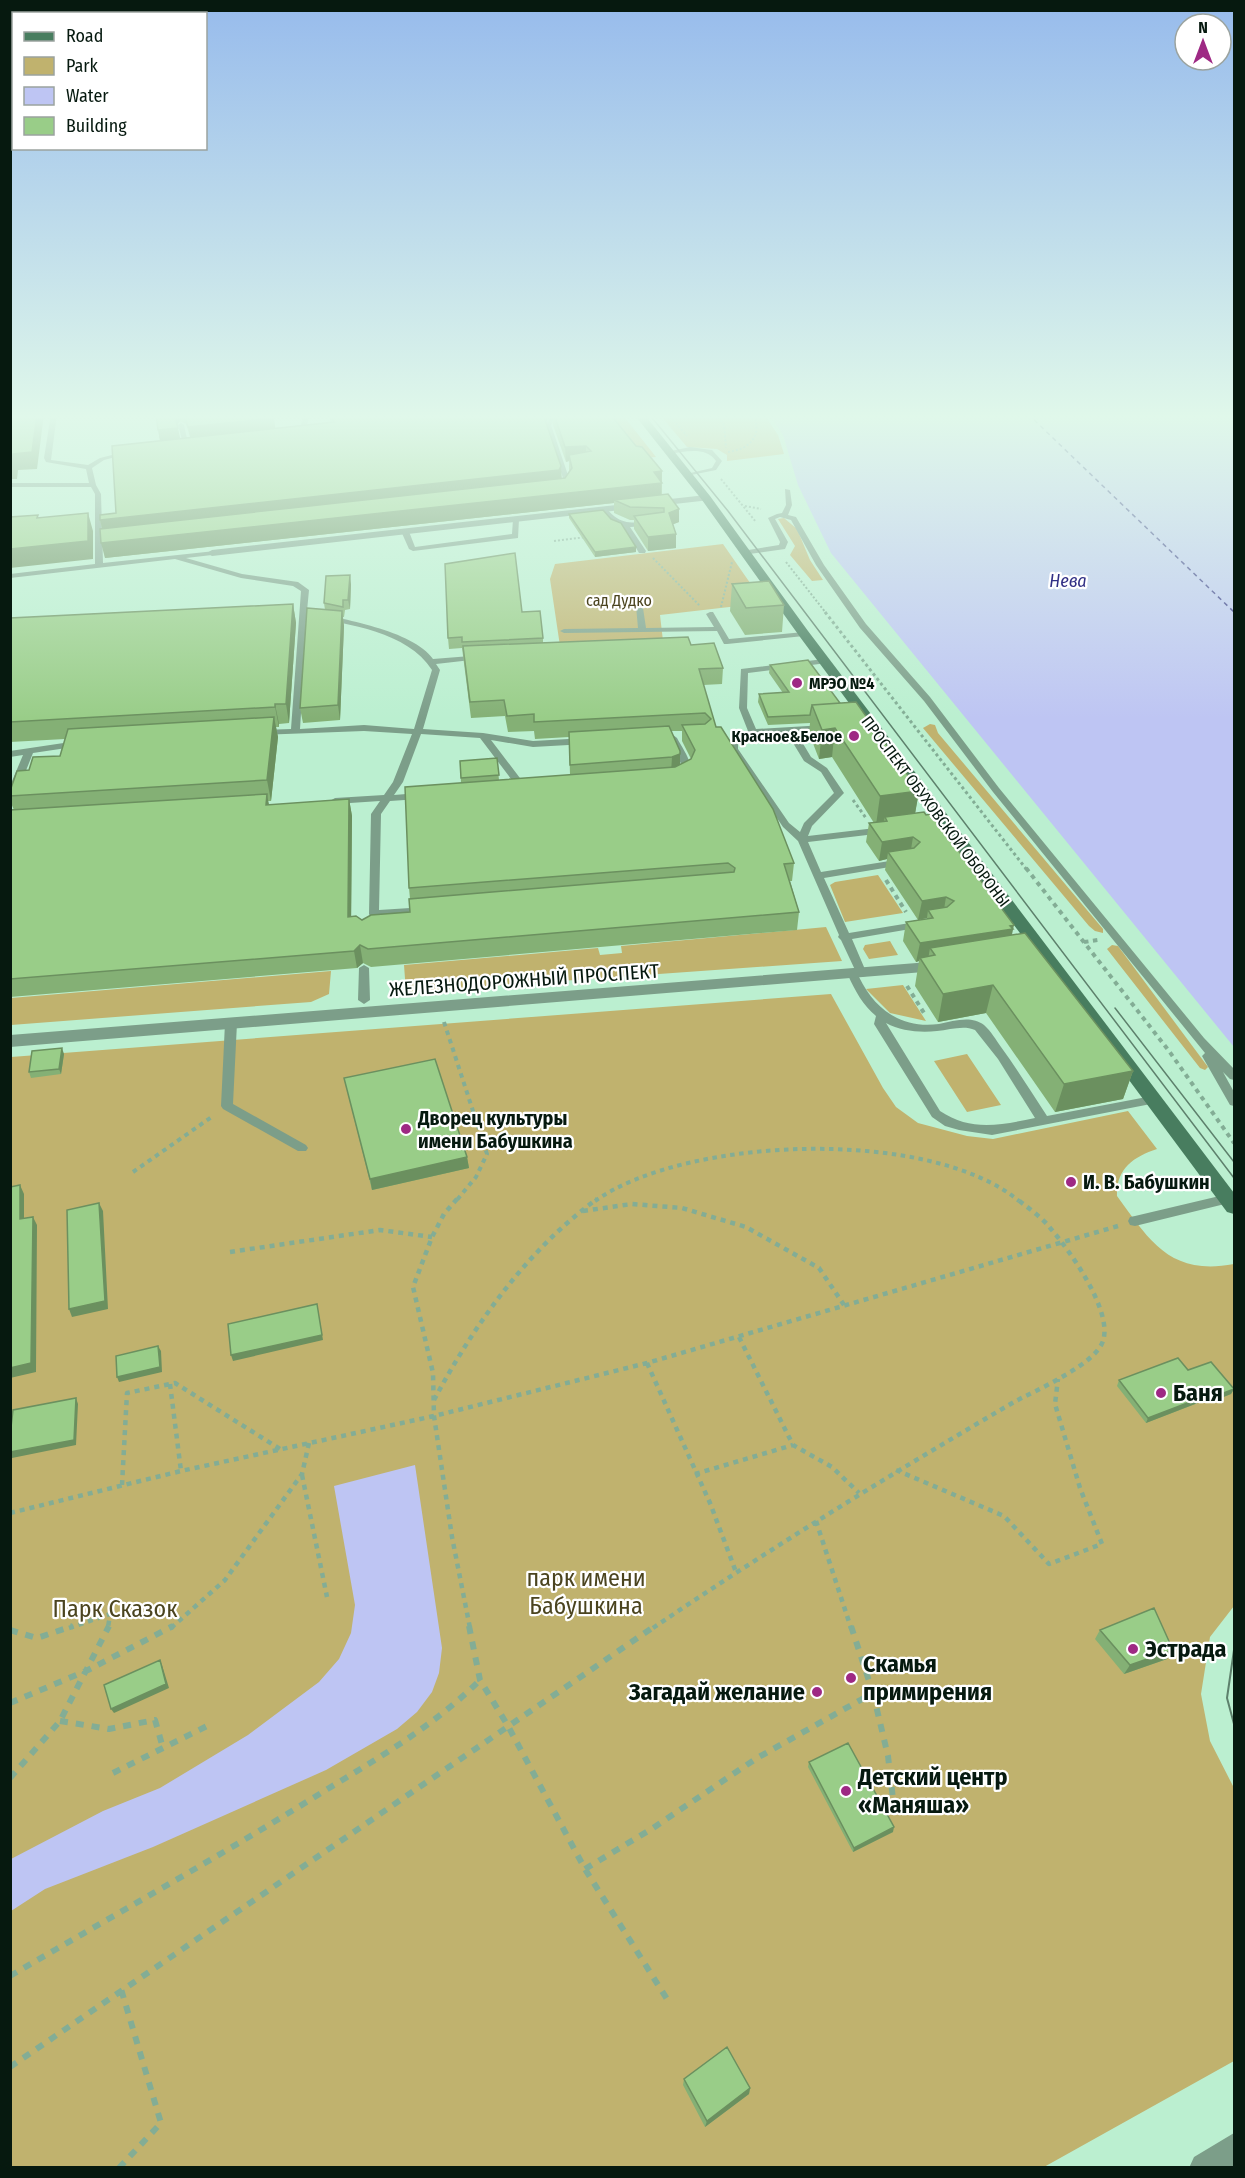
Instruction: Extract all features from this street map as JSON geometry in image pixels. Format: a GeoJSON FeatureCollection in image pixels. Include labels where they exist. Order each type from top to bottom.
{"type":"FeatureCollection","features":[{"type":"Feature","properties":{"kind":"main road","name":"ПРОСПЕКТ ОБУХОВСКОЙ ОБОРОНЫ"},"geometry":{"type":"LineString","coordinates":[[717,516],[740,554],[804,634],[1231,1203]]}},
{"type":"Feature","properties":{"kind":"street"},"geometry":{"type":"LineString","coordinates":[[212,553],[546,516]]}},
{"type":"Feature","properties":{"kind":"street"},"geometry":{"type":"LineString","coordinates":[[1020,953],[1041,950]]}},
{"type":"Feature","properties":{"kind":"street","name":"ЖЕЛЕЗНОДОРОЖНЫЙ ПРОСПЕКТ"},"geometry":{"type":"LineString","coordinates":[[10,1041],[858,975],[963,963]]}},
{"type":"Feature","properties":{"kind":"street"},"geometry":{"type":"LineString","coordinates":[[1205,2168],[1234,2149]]}},
{"type":"Feature","properties":{"kind":"lane"},"geometry":{"type":"LineString","coordinates":[[99,516],[99,566]]}},
{"type":"Feature","properties":{"kind":"lane"},"geometry":{"type":"LineString","coordinates":[[609,516],[627,530],[642,551]]}},
{"type":"Feature","properties":{"kind":"lane"},"geometry":{"type":"LineString","coordinates":[[740,554],[777,550],[782,547],[784,542],[770,521],[774,516],[794,518],[820,564],[863,626],[927,699],[996,790],[1200,1041],[1234,1076]]}},
{"type":"Feature","properties":{"kind":"lane"},"geometry":{"type":"LineString","coordinates":[[405,531],[413,549],[515,536],[516,519]]}},
{"type":"Feature","properties":{"kind":"lane"},"geometry":{"type":"LineString","coordinates":[[88,524],[99,522]]}},
{"type":"Feature","properties":{"kind":"lane"},"geometry":{"type":"LineString","coordinates":[[627,530],[659,523]]}},
{"type":"Feature","properties":{"kind":"lane"},"geometry":{"type":"LineString","coordinates":[[99,540],[111,539]]}},
{"type":"Feature","properties":{"kind":"lane"},"geometry":{"type":"LineString","coordinates":[[10,576],[212,553]]}},
{"type":"Feature","properties":{"kind":"lane"},"geometry":{"type":"LineString","coordinates":[[178,558],[241,576],[295,584],[305,590],[295,732]]}},
{"type":"Feature","properties":{"kind":"lane"},"geometry":{"type":"LineString","coordinates":[[639,608],[642,630]]}},
{"type":"Feature","properties":{"kind":"lane"},"geometry":{"type":"LineString","coordinates":[[305,613],[394,637],[433,662],[436,670],[418,730],[389,797],[376,814],[372,919],[433,909]]}},
{"type":"Feature","properties":{"kind":"lane"},"geometry":{"type":"LineString","coordinates":[[710,614],[727,642],[804,634]]}},
{"type":"Feature","properties":{"kind":"lane"},"geometry":{"type":"LineString","coordinates":[[564,631],[719,629]]}},
{"type":"Feature","properties":{"kind":"lane"},"geometry":{"type":"LineString","coordinates":[[433,662],[490,656]]}},
{"type":"Feature","properties":{"kind":"lane"},"geometry":{"type":"LineString","coordinates":[[753,732],[743,708],[744,671],[824,661]]}},
{"type":"Feature","properties":{"kind":"lane"},"geometry":{"type":"LineString","coordinates":[[856,726],[872,724]]}},
{"type":"Feature","properties":{"kind":"lane"},"geometry":{"type":"LineString","coordinates":[[841,727],[753,732],[741,735],[734,741],[734,749],[786,825],[802,840],[858,975],[861,995],[882,1016],[905,1026],[934,1028],[964,1023],[983,1030],[1044,1122]]}},
{"type":"Feature","properties":{"kind":"lane"},"geometry":{"type":"LineString","coordinates":[[247,734],[364,728],[483,736],[533,744],[592,741]]}},
{"type":"Feature","properties":{"kind":"lane"},"geometry":{"type":"LineString","coordinates":[[790,730],[807,759],[824,770],[839,793],[807,825],[802,840]]}},
{"type":"Feature","properties":{"kind":"lane"},"geometry":{"type":"LineString","coordinates":[[483,736],[518,790],[535,789]]}},
{"type":"Feature","properties":{"kind":"lane"},"geometry":{"type":"LineString","coordinates":[[662,738],[678,737],[687,766],[686,771],[674,778]]}},
{"type":"Feature","properties":{"kind":"lane"},"geometry":{"type":"LineString","coordinates":[[10,754],[91,741]]}},
{"type":"Feature","properties":{"kind":"lane"},"geometry":{"type":"LineString","coordinates":[[10,798],[29,752]]}},
{"type":"Feature","properties":{"kind":"lane"},"geometry":{"type":"LineString","coordinates":[[319,802],[431,795]]}},
{"type":"Feature","properties":{"kind":"lane"},"geometry":{"type":"LineString","coordinates":[[927,825],[944,822]]}},
{"type":"Feature","properties":{"kind":"lane"},"geometry":{"type":"LineString","coordinates":[[802,840],[894,829]]}},
{"type":"Feature","properties":{"kind":"lane"},"geometry":{"type":"LineString","coordinates":[[817,876],[910,861]]}},
{"type":"Feature","properties":{"kind":"lane"},"geometry":{"type":"LineString","coordinates":[[843,937],[933,922]]}},
{"type":"Feature","properties":{"kind":"lane"},"geometry":{"type":"LineString","coordinates":[[364,968],[364,1000]]}},
{"type":"Feature","properties":{"kind":"lane"},"geometry":{"type":"LineString","coordinates":[[882,1016],[880,1024],[936,1114],[948,1123],[968,1130],[993,1131],[1152,1100]]}},
{"type":"Feature","properties":{"kind":"lane"},"geometry":{"type":"LineString","coordinates":[[231,1023],[227,1106],[302,1148]]}},
{"type":"Feature","properties":{"kind":"lane"},"geometry":{"type":"LineString","coordinates":[[1200,1041],[1234,1102]]}},
{"type":"Feature","properties":{"kind":"lane"},"geometry":{"type":"LineString","coordinates":[[1135,1221],[1231,1203]]}},
{"type":"Feature","properties":{"kind":"path"},"geometry":{"type":"LineString","coordinates":[[752,516],[910,723],[1170,1051],[1234,1143]]}},
{"type":"Feature","properties":{"kind":"path"},"geometry":{"type":"LineString","coordinates":[[554,541],[627,530]]}},
{"type":"Feature","properties":{"kind":"path"},"geometry":{"type":"LineString","coordinates":[[642,551],[710,614]]}},
{"type":"Feature","properties":{"kind":"path"},"geometry":{"type":"LineString","coordinates":[[730,609],[720,610],[740,554]]}},
{"type":"Feature","properties":{"kind":"path"},"geometry":{"type":"LineString","coordinates":[[910,723],[919,722]]}},
{"type":"Feature","properties":{"kind":"path"},"geometry":{"type":"LineString","coordinates":[[839,793],[854,800],[875,831]]}},
{"type":"Feature","properties":{"kind":"path"},"geometry":{"type":"LineString","coordinates":[[876,866],[915,925]]}},
{"type":"Feature","properties":{"kind":"path"},"geometry":{"type":"LineString","coordinates":[[905,982],[934,1028]]}},
{"type":"Feature","properties":{"kind":"path"},"geometry":{"type":"LineString","coordinates":[[443,1020],[487,1154],[476,1177],[444,1214],[432,1237],[413,1287],[433,1373],[434,1416],[452,1537],[480,1680],[508,1726],[585,1869],[667,1999]]}},
{"type":"Feature","properties":{"kind":"path"},"geometry":{"type":"LineString","coordinates":[[133,1172],[227,1106]]}},
{"type":"Feature","properties":{"kind":"path"},"geometry":{"type":"LineString","coordinates":[[10,2067],[121,1989],[736,1572],[858,1493],[1058,1378],[1099,1351],[1105,1335],[1091,1290],[1065,1242],[1021,1202],[980,1178],[942,1164],[893,1154],[838,1149],[761,1151],[716,1156],[663,1168],[610,1190],[582,1211],[535,1256],[496,1299],[458,1354],[434,1400]]}},
{"type":"Feature","properties":{"kind":"path"},"geometry":{"type":"LineString","coordinates":[[582,1211],[632,1204],[672,1207],[746,1227],[819,1268],[844,1305]]}},
{"type":"Feature","properties":{"kind":"path"},"geometry":{"type":"LineString","coordinates":[[10,1513],[181,1471],[434,1416],[647,1363],[1135,1221]]}},
{"type":"Feature","properties":{"kind":"path"},"geometry":{"type":"LineString","coordinates":[[230,1252],[380,1230],[432,1237]]}},
{"type":"Feature","properties":{"kind":"path"},"geometry":{"type":"LineString","coordinates":[[739,1337],[793,1445],[832,1467],[858,1493]]}},
{"type":"Feature","properties":{"kind":"path"},"geometry":{"type":"LineString","coordinates":[[647,1363],[710,1503],[736,1572]]}},
{"type":"Feature","properties":{"kind":"path"},"geometry":{"type":"LineString","coordinates":[[896,1470],[1004,1516],[1049,1564],[1102,1545],[1080,1488],[1055,1404],[1058,1378]]}},
{"type":"Feature","properties":{"kind":"path"},"geometry":{"type":"LineString","coordinates":[[122,1485],[127,1394],[170,1384],[175,1383],[280,1449]]}},
{"type":"Feature","properties":{"kind":"path"},"geometry":{"type":"LineString","coordinates":[[170,1384],[181,1471]]}},
{"type":"Feature","properties":{"kind":"path"},"geometry":{"type":"LineString","coordinates":[[10,1703],[88,1670],[171,1628],[225,1580],[302,1474],[309,1443]]}},
{"type":"Feature","properties":{"kind":"path"},"geometry":{"type":"LineString","coordinates":[[695,1474],[793,1445]]}},
{"type":"Feature","properties":{"kind":"path"},"geometry":{"type":"LineString","coordinates":[[302,1474],[327,1597]]}},
{"type":"Feature","properties":{"kind":"path"},"geometry":{"type":"LineString","coordinates":[[816,1521],[873,1693],[888,1756],[893,1799]]}},
{"type":"Feature","properties":{"kind":"path"},"geometry":{"type":"LineString","coordinates":[[10,1630],[37,1638],[110,1614],[111,1622],[60,1721],[10,1778]]}},
{"type":"Feature","properties":{"kind":"path"},"geometry":{"type":"LineString","coordinates":[[10,1976],[287,1815],[401,1743],[461,1700],[480,1680]]}},
{"type":"Feature","properties":{"kind":"path"},"geometry":{"type":"LineString","coordinates":[[585,1869],[653,1828],[757,1758],[873,1693]]}},
{"type":"Feature","properties":{"kind":"path"},"geometry":{"type":"LineString","coordinates":[[60,1721],[110,1729],[155,1720],[163,1748]]}},
{"type":"Feature","properties":{"kind":"path"},"geometry":{"type":"LineString","coordinates":[[113,1773],[207,1726]]}},
{"type":"Feature","properties":{"kind":"path"},"geometry":{"type":"LineString","coordinates":[[118,2168],[161,2122],[121,1989]]}},
{"type":"Feature","properties":{"kind":"green space"},"geometry":{"type":"Polygon","coordinates":[[[784,518],[797,529],[810,560],[823,580],[812,581],[790,555],[795,546],[778,519],[784,518]]]}},
{"type":"Feature","properties":{"kind":"green space","name":"сад Дудко"},"geometry":{"type":"Polygon","coordinates":[[[723,544],[764,603],[660,615],[663,641],[560,646],[550,579],[555,564],[723,544]]]}},
{"type":"Feature","properties":{"kind":"green space"},"geometry":{"type":"Polygon","coordinates":[[[930,724],[935,725],[938,733],[1103,929],[1103,933],[1089,926],[923,728],[930,724]]]}},
{"type":"Feature","properties":{"kind":"green space"},"geometry":{"type":"Polygon","coordinates":[[[878,875],[903,913],[845,922],[830,885],[835,882],[878,875]]]}},
{"type":"Feature","properties":{"kind":"green space"},"geometry":{"type":"Polygon","coordinates":[[[826,927],[842,961],[406,992],[404,965],[598,948],[600,955],[622,953],[621,946],[826,927]]]}},
{"type":"Feature","properties":{"kind":"green space"},"geometry":{"type":"Polygon","coordinates":[[[890,941],[898,955],[869,959],[863,949],[865,945],[890,941]]]}},
{"type":"Feature","properties":{"kind":"green space"},"geometry":{"type":"Polygon","coordinates":[[[1112,945],[1118,946],[1208,1067],[1205,1070],[1200,1068],[1107,949],[1112,945]]]}},
{"type":"Feature","properties":{"kind":"green space"},"geometry":{"type":"Polygon","coordinates":[[[331,971],[329,994],[311,1002],[11,1025],[11,998],[331,971]]]}},
{"type":"Feature","properties":{"kind":"green space"},"geometry":{"type":"Polygon","coordinates":[[[903,985],[926,1021],[890,1013],[866,989],[903,985]]]}},
{"type":"Feature","properties":{"kind":"green space","name":"парк имени Бабушкина"},"geometry":{"type":"Polygon","coordinates":[[[831,994],[883,1088],[896,1107],[918,1123],[967,1136],[993,1139],[1128,1111],[1157,1149],[1140,1156],[1128,1165],[1119,1178],[1117,1196],[1152,1240],[1178,1260],[1193,1265],[1234,1264],[1234,1606],[1210,1637],[1201,1694],[1210,1741],[1234,1788],[1234,2061],[1044,2167],[11,2167],[11,1057],[831,994]]]}},
{"type":"Feature","properties":{"kind":"green space"},"geometry":{"type":"Polygon","coordinates":[[[967,1054],[1001,1105],[967,1112],[934,1061],[967,1054]]]}},
{"type":"Feature","properties":{"kind":"water","name":"Нева"},"geometry":{"type":"Polygon","coordinates":[[[813,516],[1234,516],[1234,1047],[831,553],[813,516]]]}},
{"type":"Feature","properties":{"kind":"water"},"geometry":{"type":"Polygon","coordinates":[[[415,1465],[442,1648],[439,1673],[432,1692],[417,1712],[397,1729],[326,1770],[153,1847],[45,1889],[11,1911],[11,1859],[103,1811],[160,1788],[248,1735],[319,1682],[339,1659],[351,1633],[355,1605],[334,1486],[415,1465]]]}},
{"type":"Feature","properties":{"kind":"building"},"geometry":{"type":"Polygon","coordinates":[[[38,516],[37,518],[88,516],[88,541],[10,549],[10,517],[38,516]]]}},
{"type":"Feature","properties":{"kind":"building"},"geometry":{"type":"Polygon","coordinates":[[[100,516],[140,516],[100,520],[100,516]]]}},
{"type":"Feature","properties":{"kind":"building"},"geometry":{"type":"Polygon","coordinates":[[[222,516],[357,516],[101,543],[100,529],[222,516]]]}},
{"type":"Feature","properties":{"kind":"building"},"geometry":{"type":"Polygon","coordinates":[[[570,516],[608,516],[621,523],[636,547],[595,552],[570,516]]]}},
{"type":"Feature","properties":{"kind":"building"},"geometry":{"type":"Polygon","coordinates":[[[634,516],[670,516],[676,534],[648,537],[634,516]]]}},
{"type":"Feature","properties":{"kind":"building"},"geometry":{"type":"Polygon","coordinates":[[[515,553],[522,612],[540,611],[543,638],[462,642],[462,637],[448,638],[445,564],[515,553]]]}},
{"type":"Feature","properties":{"kind":"building"},"geometry":{"type":"Polygon","coordinates":[[[350,575],[348,600],[343,600],[343,607],[324,603],[326,576],[350,575]]]}},
{"type":"Feature","properties":{"kind":"building"},"geometry":{"type":"Polygon","coordinates":[[[769,581],[784,605],[746,608],[732,584],[769,581]]]}},
{"type":"Feature","properties":{"kind":"building"},"geometry":{"type":"Polygon","coordinates":[[[293,604],[286,704],[275,704],[275,707],[10,722],[10,618],[293,604]]]}},
{"type":"Feature","properties":{"kind":"building"},"geometry":{"type":"Polygon","coordinates":[[[307,608],[342,611],[338,705],[300,708],[307,608]]]}},
{"type":"Feature","properties":{"kind":"building"},"geometry":{"type":"Polygon","coordinates":[[[688,637],[691,645],[714,643],[723,668],[699,669],[716,727],[721,727],[773,809],[794,863],[784,864],[799,912],[368,949],[360,945],[354,951],[10,979],[10,810],[267,794],[266,805],[349,799],[348,917],[356,916],[362,920],[371,915],[410,912],[409,899],[734,872],[735,868],[728,863],[409,888],[405,787],[675,767],[691,759],[695,750],[682,725],[705,724],[711,719],[705,713],[534,722],[534,714],[507,716],[504,700],[470,702],[463,646],[688,637]]]}},
{"type":"Feature","properties":{"kind":"building"},"geometry":{"type":"Polygon","coordinates":[[[808,660],[840,703],[812,705],[810,715],[768,717],[759,694],[789,692],[770,665],[808,660]]]}},
{"type":"Feature","properties":{"kind":"building"},"geometry":{"type":"Polygon","coordinates":[[[856,702],[919,791],[880,796],[835,728],[822,730],[812,705],[856,702]]]}},
{"type":"Feature","properties":{"kind":"building"},"geometry":{"type":"Polygon","coordinates":[[[274,717],[267,780],[10,796],[17,771],[29,770],[33,757],[60,756],[68,729],[274,717]]]}},
{"type":"Feature","properties":{"kind":"building"},"geometry":{"type":"Polygon","coordinates":[[[669,726],[680,754],[672,757],[570,765],[569,732],[669,726]]]}},
{"type":"Feature","properties":{"kind":"building"},"geometry":{"type":"Polygon","coordinates":[[[497,758],[499,775],[461,778],[460,761],[497,758]]]}},
{"type":"Feature","properties":{"kind":"building"},"geometry":{"type":"Polygon","coordinates":[[[924,812],[926,815],[931,814],[1014,925],[1010,926],[1013,929],[920,943],[906,922],[933,918],[928,910],[947,907],[954,901],[946,897],[922,901],[888,852],[914,848],[920,842],[913,837],[882,842],[869,823],[887,821],[885,817],[924,812]]]}},
{"type":"Feature","properties":{"kind":"building"},"geometry":{"type":"Polygon","coordinates":[[[1025,933],[1133,1071],[1064,1084],[993,985],[943,994],[920,958],[935,955],[930,948],[1025,933]]]}},
{"type":"Feature","properties":{"kind":"building"},"geometry":{"type":"Polygon","coordinates":[[[62,1048],[59,1069],[29,1072],[32,1051],[62,1048]]]}},
{"type":"Feature","properties":{"kind":"building","name":"Дворец культуры имени Бабушкина"},"geometry":{"type":"Polygon","coordinates":[[[435,1059],[467,1157],[370,1179],[344,1078],[435,1059]]]}},
{"type":"Feature","properties":{"kind":"building"},"geometry":{"type":"Polygon","coordinates":[[[20,1185],[20,1219],[33,1217],[31,1363],[10,1368],[10,1187],[20,1185]]]}},
{"type":"Feature","properties":{"kind":"building"},"geometry":{"type":"Polygon","coordinates":[[[99,1203],[105,1301],[69,1309],[67,1210],[99,1203]]]}},
{"type":"Feature","properties":{"kind":"building"},"geometry":{"type":"Polygon","coordinates":[[[317,1304],[322,1335],[231,1355],[228,1324],[317,1304]]]}},
{"type":"Feature","properties":{"kind":"building"},"geometry":{"type":"Polygon","coordinates":[[[158,1346],[160,1367],[117,1377],[116,1356],[158,1346]]]}},
{"type":"Feature","properties":{"kind":"building","name":"Баня"},"geometry":{"type":"Polygon","coordinates":[[[1178,1358],[1188,1370],[1211,1362],[1234,1389],[1213,1397],[1211,1394],[1148,1418],[1119,1380],[1178,1358]]]}},
{"type":"Feature","properties":{"kind":"building"},"geometry":{"type":"Polygon","coordinates":[[[76,1398],[74,1440],[10,1452],[13,1410],[76,1398]]]}},
{"type":"Feature","properties":{"kind":"building","name":"Эстрада"},"geometry":{"type":"Polygon","coordinates":[[[1154,1608],[1173,1650],[1130,1665],[1100,1630],[1154,1608]]]}},
{"type":"Feature","properties":{"kind":"building"},"geometry":{"type":"Polygon","coordinates":[[[160,1660],[166,1684],[111,1709],[104,1685],[160,1660]]]}},
{"type":"Feature","properties":{"kind":"building","name":"Детский центр «Маняша»"},"geometry":{"type":"Polygon","coordinates":[[[848,1743],[894,1827],[854,1848],[809,1762],[848,1743]]]}},
{"type":"Feature","properties":{"kind":"building"},"geometry":{"type":"Polygon","coordinates":[[[727,2047],[750,2088],[707,2121],[684,2079],[727,2047]]]}},
{"type":"Feature","properties":{"kind":"ferry route"},"geometry":{"type":"LineString","coordinates":[[1134,516],[1234,612]]}},
{"type":"Feature","properties":{"kind":"tram line"},"geometry":{"type":"LineString","coordinates":[[732,516],[1234,1178]]}},
{"type":"Feature","properties":{"kind":"tram line"},"geometry":{"type":"LineString","coordinates":[[1115,1008],[1234,1162]]}},
{"type":"Feature","properties":{"kind":"tram line"},"geometry":{"type":"LineString","coordinates":[[1234,1650],[1227,1698],[1234,1724]]}},
{"type":"Feature","properties":{"kind":"place","name":"МРЭО №4"},"geometry":{"type":"Point","coordinates":[797,683]}},
{"type":"Feature","properties":{"kind":"place","name":"Красное&Белое"},"geometry":{"type":"Point","coordinates":[854,736]}},
{"type":"Feature","properties":{"kind":"place","name":"Дворец культуры имени Бабушкина"},"geometry":{"type":"Point","coordinates":[406,1129]}},
{"type":"Feature","properties":{"kind":"place","name":"И. В. Бабушкин"},"geometry":{"type":"Point","coordinates":[1071,1182]}},
{"type":"Feature","properties":{"kind":"place","name":"Баня"},"geometry":{"type":"Point","coordinates":[1161,1393]}},
{"type":"Feature","properties":{"kind":"place","name":"Эстрада"},"geometry":{"type":"Point","coordinates":[1133,1649]}},
{"type":"Feature","properties":{"kind":"place","name":"Скамья примирения"},"geometry":{"type":"Point","coordinates":[851,1678]}},
{"type":"Feature","properties":{"kind":"place","name":"Загадай желание"},"geometry":{"type":"Point","coordinates":[817,1692]}},
{"type":"Feature","properties":{"kind":"place","name":"Детский центр «Маняша»"},"geometry":{"type":"Point","coordinates":[846,1791]}},
{"type":"Feature","properties":{"kind":"park label","name":"Парк Сказок"},"geometry":{"type":"Point","coordinates":[115,1609]}}]}
